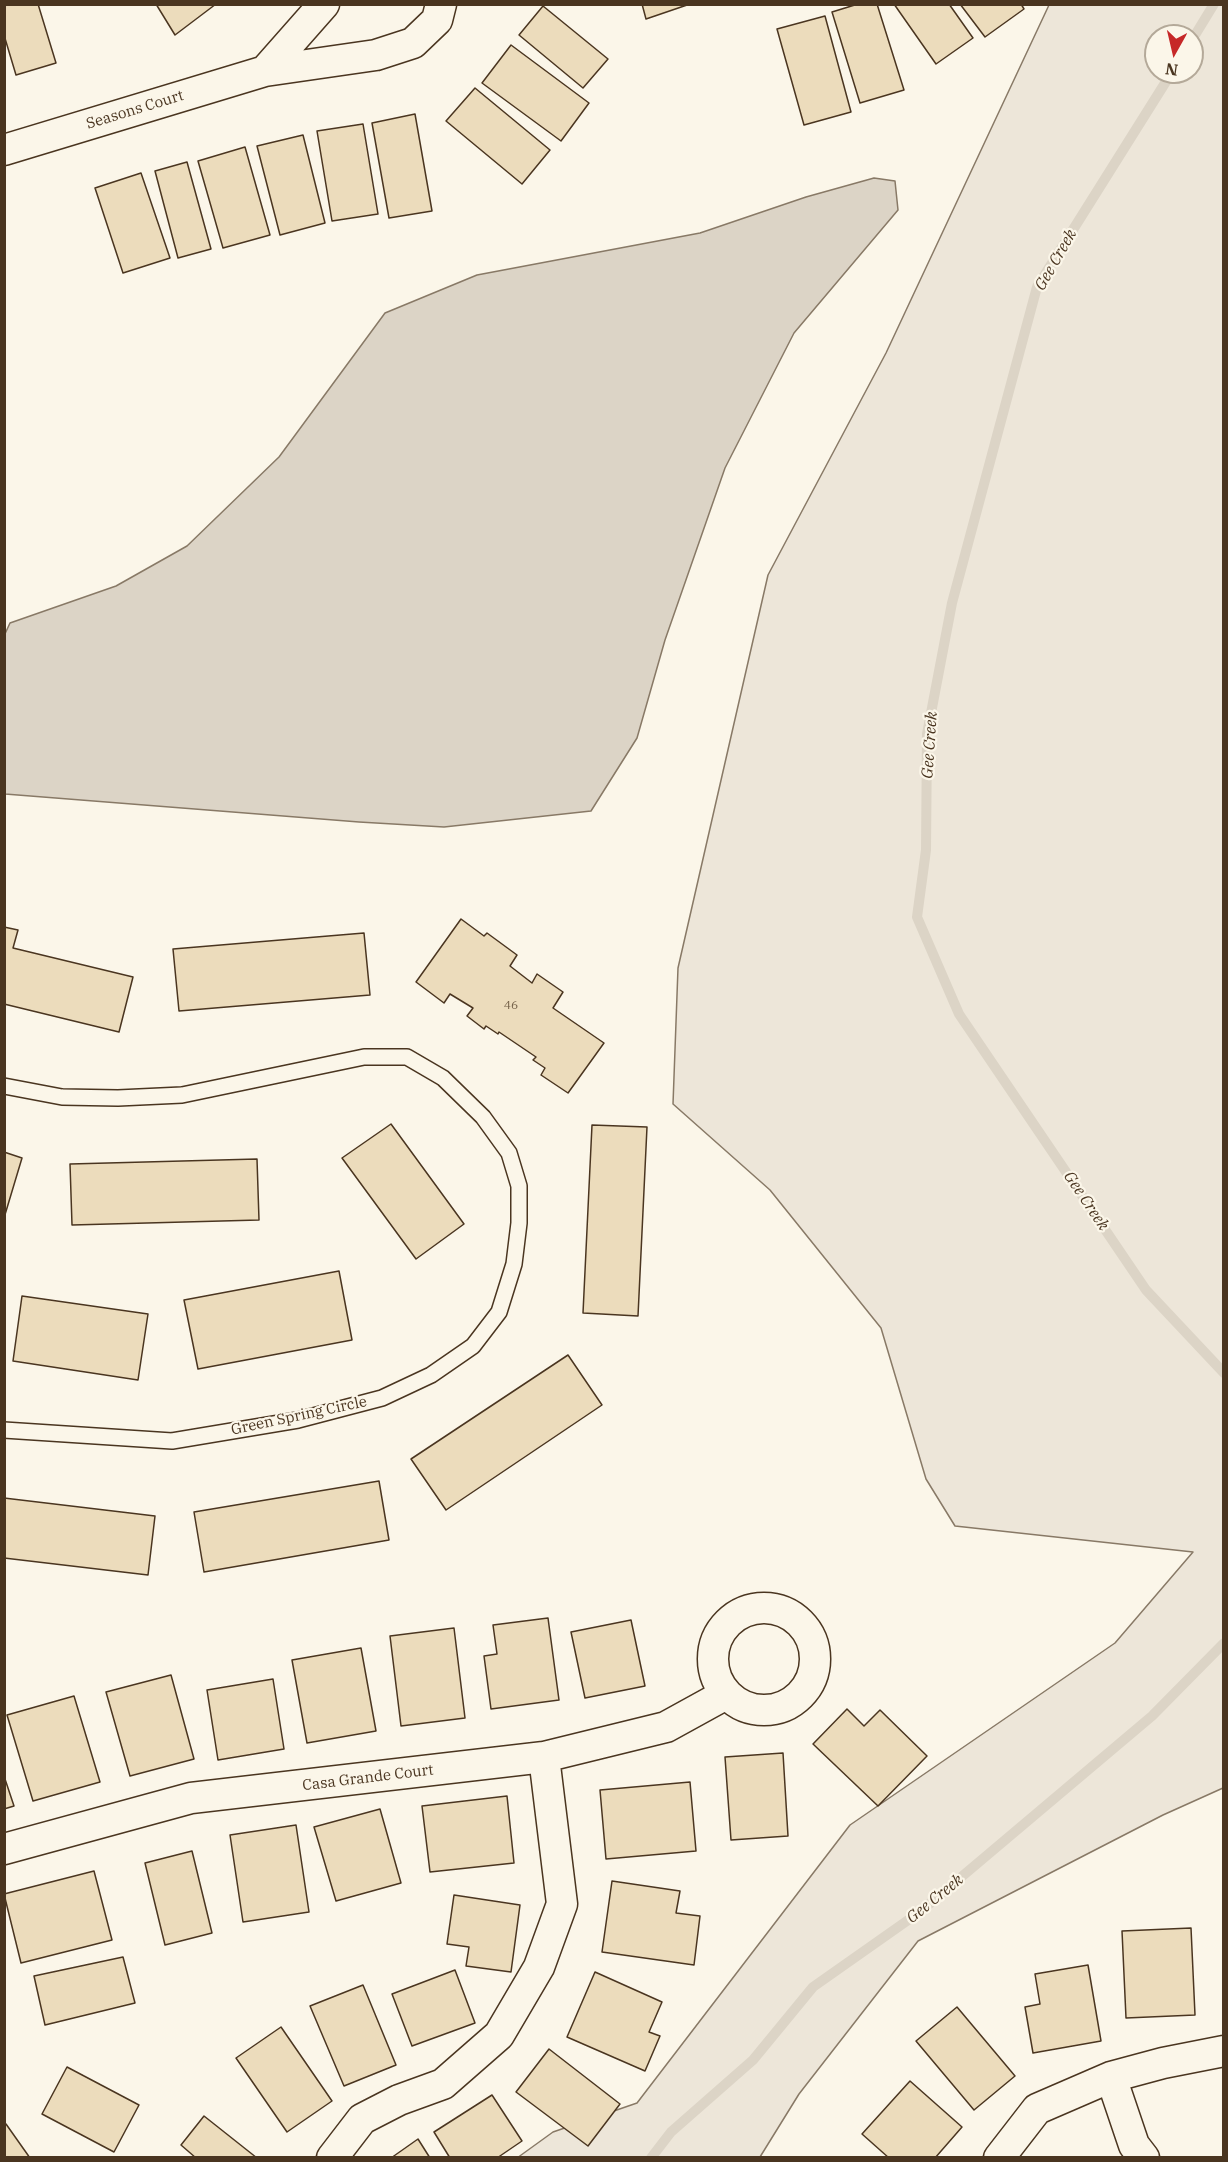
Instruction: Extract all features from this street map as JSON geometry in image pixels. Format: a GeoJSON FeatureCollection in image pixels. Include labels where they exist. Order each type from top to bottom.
{"type":"FeatureCollection","features":[{"type":"Feature","properties":{"kind":"street"},"geometry":{"type":"LineString","coordinates":[[265,71],[324,4]]}},
{"type":"Feature","properties":{"kind":"street","name":"Seasons Court"},"geometry":{"type":"LineString","coordinates":[[4,150],[265,71],[376,55],[413,43],[437,20],[441,4]]}},
{"type":"Feature","properties":{"kind":"street","name":"Casa Grande Court"},"geometry":{"type":"LineString","coordinates":[[4,1849],[191,1798],[544,1757],[666,1727],[726,1694]]}},
{"type":"Feature","properties":{"kind":"street"},"geometry":{"type":"LineString","coordinates":[[332,2157],[363,2119],[399,2100],[443,2085],[498,2035],[538,1967],[562,1904],[544,1757]]}},
{"type":"Feature","properties":{"kind":"street"},"geometry":{"type":"LineString","coordinates":[[999,2157],[1037,2109],[1112,2077],[1224,2050]]}},
{"type":"Feature","properties":{"kind":"street"},"geometry":{"type":"LineString","coordinates":[[1112,2077],[1134,2145],[1144,2157]]}},
{"type":"Feature","properties":{"kind":"lane","name":"Green Spring Circle"},"geometry":{"type":"LineString","coordinates":[[4,1086],[62,1097],[182,1095],[364,1057],[407,1057],[443,1078],[483,1117],[509,1153],[519,1186],[519,1223],[514,1264],[500,1312],[473,1346],[432,1375],[382,1398],[298,1420],[172,1441],[4,1430]]}},
{"type":"Feature","properties":{"kind":"shaded area"},"geometry":{"type":"Polygon","coordinates":[[[1049,5],[1223,5],[1223,1788],[1163,1815],[918,1941],[799,2094],[760,2157],[517,2158],[553,2132],[637,2103],[850,1825],[1115,1643],[1193,1552],[955,1526],[926,1479],[881,1328],[770,1190],[673,1104],[678,968],[768,575],[886,353],[1049,5]]]}},
{"type":"Feature","properties":{"kind":"shaded area"},"geometry":{"type":"Polygon","coordinates":[[[874,178],[895,181],[898,210],[794,333],[725,468],[665,640],[637,738],[591,811],[444,827],[5,794],[4,636],[10,623],[116,586],[187,546],[279,457],[385,313],[477,275],[700,233],[806,197],[874,178]]]}},
{"type":"Feature","properties":{"kind":"building"},"geometry":{"type":"Polygon","coordinates":[[[38,4],[56,63],[16,75],[4,35],[4,6],[38,4]]]}},
{"type":"Feature","properties":{"kind":"building"},"geometry":{"type":"Polygon","coordinates":[[[156,4],[216,4],[175,35],[156,4]]]}},
{"type":"Feature","properties":{"kind":"building"},"geometry":{"type":"Polygon","coordinates":[[[642,4],[690,4],[646,19],[642,4]]]}},
{"type":"Feature","properties":{"kind":"building"},"geometry":{"type":"Polygon","coordinates":[[[858,4],[877,4],[904,90],[860,103],[832,12],[858,4]]]}},
{"type":"Feature","properties":{"kind":"building"},"geometry":{"type":"Polygon","coordinates":[[[894,4],[949,4],[973,38],[936,64],[894,4]]]}},
{"type":"Feature","properties":{"kind":"building"},"geometry":{"type":"Polygon","coordinates":[[[960,4],[1021,4],[1024,9],[985,37],[960,4]]]}},
{"type":"Feature","properties":{"kind":"building"},"geometry":{"type":"Polygon","coordinates":[[[543,6],[608,59],[583,88],[519,35],[543,6]]]}},
{"type":"Feature","properties":{"kind":"building"},"geometry":{"type":"Polygon","coordinates":[[[825,16],[851,112],[804,125],[777,29],[825,16]]]}},
{"type":"Feature","properties":{"kind":"building"},"geometry":{"type":"Polygon","coordinates":[[[511,45],[589,103],[561,141],[482,83],[511,45]]]}},
{"type":"Feature","properties":{"kind":"building"},"geometry":{"type":"Polygon","coordinates":[[[475,88],[550,150],[522,184],[446,121],[475,88]]]}},
{"type":"Feature","properties":{"kind":"building"},"geometry":{"type":"Polygon","coordinates":[[[415,114],[432,211],[389,218],[372,123],[415,114]]]}},
{"type":"Feature","properties":{"kind":"building"},"geometry":{"type":"Polygon","coordinates":[[[363,124],[378,214],[332,221],[317,131],[363,124]]]}},
{"type":"Feature","properties":{"kind":"building"},"geometry":{"type":"Polygon","coordinates":[[[303,135],[325,223],[280,235],[257,146],[303,135]]]}},
{"type":"Feature","properties":{"kind":"building"},"geometry":{"type":"Polygon","coordinates":[[[245,147],[270,235],[223,248],[198,161],[245,147]]]}},
{"type":"Feature","properties":{"kind":"building"},"geometry":{"type":"Polygon","coordinates":[[[187,162],[211,249],[178,258],[155,171],[187,162]]]}},
{"type":"Feature","properties":{"kind":"building"},"geometry":{"type":"Polygon","coordinates":[[[141,173],[170,258],[123,273],[95,188],[141,173]]]}},
{"type":"Feature","properties":{"kind":"building"},"geometry":{"type":"Polygon","coordinates":[[[461,919],[484,936],[487,933],[517,955],[510,966],[532,983],[537,974],[563,992],[553,1008],[604,1043],[568,1093],[541,1075],[545,1068],[533,1060],[536,1057],[499,1032],[498,1034],[486,1026],[484,1029],[467,1016],[473,1008],[450,994],[444,1003],[416,982],[461,919]]]}},
{"type":"Feature","properties":{"kind":"building"},"geometry":{"type":"Polygon","coordinates":[[[4,927],[18,930],[13,948],[133,977],[119,1032],[4,1004],[4,927]]]}},
{"type":"Feature","properties":{"kind":"building"},"geometry":{"type":"Polygon","coordinates":[[[364,933],[370,995],[179,1011],[173,949],[364,933]]]}},
{"type":"Feature","properties":{"kind":"building"},"geometry":{"type":"Polygon","coordinates":[[[391,1124],[464,1224],[416,1259],[342,1158],[391,1124]]]}},
{"type":"Feature","properties":{"kind":"building"},"geometry":{"type":"Polygon","coordinates":[[[592,1125],[647,1127],[638,1316],[583,1313],[592,1125]]]}},
{"type":"Feature","properties":{"kind":"building"},"geometry":{"type":"Polygon","coordinates":[[[4,1152],[22,1158],[4,1218],[4,1152]]]}},
{"type":"Feature","properties":{"kind":"building"},"geometry":{"type":"Polygon","coordinates":[[[257,1159],[259,1220],[72,1225],[70,1164],[257,1159]]]}},
{"type":"Feature","properties":{"kind":"building"},"geometry":{"type":"Polygon","coordinates":[[[339,1271],[352,1340],[198,1369],[184,1300],[339,1271]]]}},
{"type":"Feature","properties":{"kind":"building"},"geometry":{"type":"Polygon","coordinates":[[[22,1296],[148,1314],[138,1380],[13,1361],[22,1296]]]}},
{"type":"Feature","properties":{"kind":"building"},"geometry":{"type":"Polygon","coordinates":[[[568,1355],[602,1405],[446,1510],[411,1459],[568,1355]]]}},
{"type":"Feature","properties":{"kind":"building"},"geometry":{"type":"Polygon","coordinates":[[[379,1481],[389,1540],[204,1572],[194,1512],[379,1481]]]}},
{"type":"Feature","properties":{"kind":"building"},"geometry":{"type":"Polygon","coordinates":[[[4,1498],[155,1516],[148,1575],[4,1558],[4,1498]]]}},
{"type":"Feature","properties":{"kind":"building"},"geometry":{"type":"Polygon","coordinates":[[[548,1618],[559,1700],[491,1709],[484,1656],[497,1654],[493,1625],[548,1618]]]}},
{"type":"Feature","properties":{"kind":"building"},"geometry":{"type":"Polygon","coordinates":[[[631,1620],[645,1686],[585,1698],[571,1632],[631,1620]]]}},
{"type":"Feature","properties":{"kind":"building"},"geometry":{"type":"Polygon","coordinates":[[[454,1628],[465,1718],[401,1726],[390,1636],[454,1628]]]}},
{"type":"Feature","properties":{"kind":"building"},"geometry":{"type":"Polygon","coordinates":[[[361,1648],[376,1731],[307,1743],[292,1660],[361,1648]]]}},
{"type":"Feature","properties":{"kind":"building"},"geometry":{"type":"Polygon","coordinates":[[[171,1675],[194,1759],[130,1776],[106,1692],[171,1675]]]}},
{"type":"Feature","properties":{"kind":"building"},"geometry":{"type":"Polygon","coordinates":[[[273,1679],[284,1749],[218,1760],[207,1690],[273,1679]]]}},
{"type":"Feature","properties":{"kind":"building"},"geometry":{"type":"Polygon","coordinates":[[[74,1696],[100,1782],[33,1801],[7,1715],[74,1696]]]}},
{"type":"Feature","properties":{"kind":"building"},"geometry":{"type":"Polygon","coordinates":[[[847,1709],[864,1726],[880,1710],[927,1756],[878,1806],[813,1744],[847,1709]]]}},
{"type":"Feature","properties":{"kind":"building"},"geometry":{"type":"Polygon","coordinates":[[[783,1753],[788,1836],[731,1840],[725,1757],[783,1753]]]}},
{"type":"Feature","properties":{"kind":"building"},"geometry":{"type":"Polygon","coordinates":[[[4,1776],[14,1806],[4,1809],[4,1776]]]}},
{"type":"Feature","properties":{"kind":"building"},"geometry":{"type":"Polygon","coordinates":[[[690,1782],[696,1851],[606,1859],[600,1790],[690,1782]]]}},
{"type":"Feature","properties":{"kind":"building"},"geometry":{"type":"Polygon","coordinates":[[[507,1796],[514,1863],[430,1872],[422,1806],[507,1796]]]}},
{"type":"Feature","properties":{"kind":"building"},"geometry":{"type":"Polygon","coordinates":[[[380,1809],[401,1883],[336,1901],[314,1827],[380,1809]]]}},
{"type":"Feature","properties":{"kind":"building"},"geometry":{"type":"Polygon","coordinates":[[[296,1825],[309,1912],[243,1922],[230,1835],[296,1825]]]}},
{"type":"Feature","properties":{"kind":"building"},"geometry":{"type":"Polygon","coordinates":[[[192,1851],[212,1933],[165,1945],[145,1863],[192,1851]]]}},
{"type":"Feature","properties":{"kind":"building"},"geometry":{"type":"Polygon","coordinates":[[[94,1871],[112,1940],[21,1963],[4,1894],[94,1871]]]}},
{"type":"Feature","properties":{"kind":"building"},"geometry":{"type":"Polygon","coordinates":[[[612,1881],[680,1891],[676,1913],[700,1916],[694,1965],[602,1952],[612,1881]]]}},
{"type":"Feature","properties":{"kind":"building"},"geometry":{"type":"Polygon","coordinates":[[[454,1895],[520,1905],[511,1972],[466,1966],[469,1947],[447,1944],[454,1895]]]}},
{"type":"Feature","properties":{"kind":"building"},"geometry":{"type":"Polygon","coordinates":[[[1191,1928],[1195,2015],[1126,2018],[1122,1931],[1191,1928]]]}},
{"type":"Feature","properties":{"kind":"building"},"geometry":{"type":"Polygon","coordinates":[[[123,1957],[135,2003],[45,2025],[34,1976],[123,1957]]]}},
{"type":"Feature","properties":{"kind":"building"},"geometry":{"type":"Polygon","coordinates":[[[1088,1965],[1101,2041],[1033,2053],[1025,2007],[1040,2004],[1035,1974],[1088,1965]]]}},
{"type":"Feature","properties":{"kind":"building"},"geometry":{"type":"Polygon","coordinates":[[[455,1970],[475,2023],[412,2046],[392,1994],[455,1970]]]}},
{"type":"Feature","properties":{"kind":"building"},"geometry":{"type":"Polygon","coordinates":[[[595,1972],[662,2002],[649,2032],[660,2036],[645,2071],[567,2037],[595,1972]]]}},
{"type":"Feature","properties":{"kind":"building"},"geometry":{"type":"Polygon","coordinates":[[[363,1985],[396,2065],[344,2086],[310,2006],[363,1985]]]}},
{"type":"Feature","properties":{"kind":"building"},"geometry":{"type":"Polygon","coordinates":[[[957,2007],[1015,2076],[974,2110],[916,2041],[957,2007]]]}},
{"type":"Feature","properties":{"kind":"building"},"geometry":{"type":"Polygon","coordinates":[[[281,2027],[332,2101],[287,2132],[236,2058],[281,2027]]]}},
{"type":"Feature","properties":{"kind":"building"},"geometry":{"type":"Polygon","coordinates":[[[549,2049],[620,2104],[588,2146],[516,2092],[549,2049]]]}},
{"type":"Feature","properties":{"kind":"building"},"geometry":{"type":"Polygon","coordinates":[[[67,2067],[139,2105],[114,2152],[42,2114],[67,2067]]]}},
{"type":"Feature","properties":{"kind":"building"},"geometry":{"type":"Polygon","coordinates":[[[910,2081],[962,2127],[935,2158],[889,2158],[862,2134],[910,2081]]]}},
{"type":"Feature","properties":{"kind":"building"},"geometry":{"type":"Polygon","coordinates":[[[492,2095],[522,2141],[497,2158],[450,2158],[434,2132],[492,2095]]]}},
{"type":"Feature","properties":{"kind":"building"},"geometry":{"type":"Polygon","coordinates":[[[204,2116],[257,2158],[196,2158],[181,2145],[204,2116]]]}},
{"type":"Feature","properties":{"kind":"building"},"geometry":{"type":"Polygon","coordinates":[[[6,2124],[30,2158],[4,2158],[4,2125],[6,2124]]]}},
{"type":"Feature","properties":{"kind":"building"},"geometry":{"type":"Polygon","coordinates":[[[418,2139],[430,2158],[391,2158],[418,2139]]]}},
{"type":"Feature","properties":{"kind":"waterway","name":"Gee Creek"},"geometry":{"type":"LineString","coordinates":[[1202,24],[1214,4]]}},
{"type":"Feature","properties":{"kind":"waterway","name":"Gee Creek"},"geometry":{"type":"LineString","coordinates":[[1164,84],[1037,287],[952,603],[927,734],[926,850],[917,917],[959,1014],[1146,1290],[1224,1373]]}},
{"type":"Feature","properties":{"kind":"waterway","name":"Gee Creek"},"geometry":{"type":"LineString","coordinates":[[651,2158],[671,2132],[753,2060],[813,1987],[921,1911],[1152,1716],[1224,1643]]}}]}
